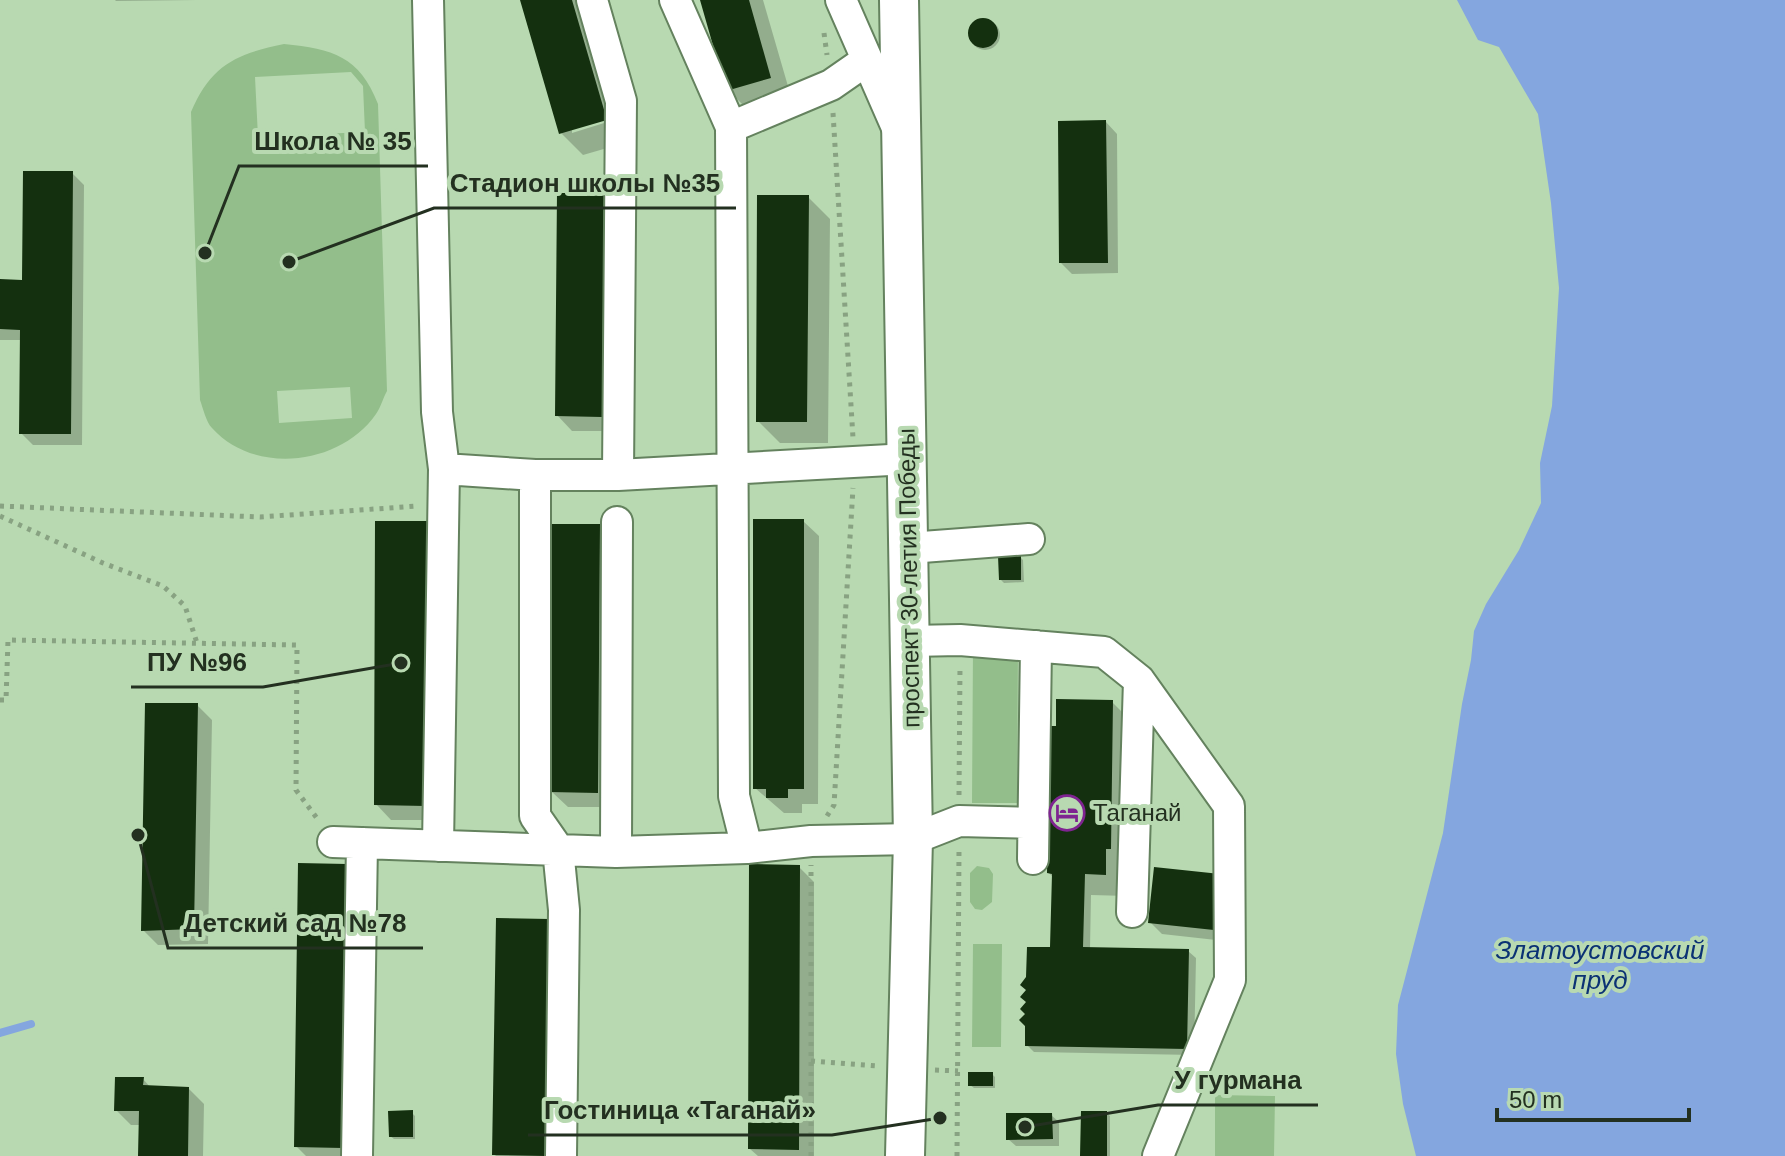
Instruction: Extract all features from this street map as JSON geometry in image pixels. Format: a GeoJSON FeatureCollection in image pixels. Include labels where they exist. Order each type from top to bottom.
{"type":"FeatureCollection","features":[{"type":"Feature","properties":{"kind":"main road","name":"проспект 30-летия Победы"},"geometry":{"type":"LineString","coordinates":[[899,0],[913,839],[905,1156]]}},
{"type":"Feature","properties":{"kind":"street"},"geometry":{"type":"LineString","coordinates":[[428,0],[437,412],[444,469],[438,846]]}},
{"type":"Feature","properties":{"kind":"street"},"geometry":{"type":"LineString","coordinates":[[592,0],[621,101],[618,475]]}},
{"type":"Feature","properties":{"kind":"street"},"geometry":{"type":"LineString","coordinates":[[675,0],[731,127],[734,796],[747,848]]}},
{"type":"Feature","properties":{"kind":"street"},"geometry":{"type":"LineString","coordinates":[[841,0],[902,139]]}},
{"type":"Feature","properties":{"kind":"street"},"geometry":{"type":"LineString","coordinates":[[731,127],[831,85],[867,60]]}},
{"type":"Feature","properties":{"kind":"street"},"geometry":{"type":"LineString","coordinates":[[444,469],[535,475],[618,475],[908,459]]}},
{"type":"Feature","properties":{"kind":"street"},"geometry":{"type":"LineString","coordinates":[[535,475],[535,816],[558,849],[564,910],[561,1156]]}},
{"type":"Feature","properties":{"kind":"street"},"geometry":{"type":"LineString","coordinates":[[616,852],[617,522]]}},
{"type":"Feature","properties":{"kind":"street"},"geometry":{"type":"LineString","coordinates":[[909,548],[1029,539]]}},
{"type":"Feature","properties":{"kind":"street"},"geometry":{"type":"LineString","coordinates":[[910,641],[960,640],[1104,652],[1139,680],[1229,806],[1230,980],[1158,1156]]}},
{"type":"Feature","properties":{"kind":"street"},"geometry":{"type":"LineString","coordinates":[[1033,859],[1036,646]]}},
{"type":"Feature","properties":{"kind":"street"},"geometry":{"type":"LineString","coordinates":[[1132,912],[1139,680]]}},
{"type":"Feature","properties":{"kind":"street"},"geometry":{"type":"LineString","coordinates":[[357,1156],[348,842],[616,852],[747,848],[811,841],[913,839],[959,821],[1032,823]]}},
{"type":"Feature","properties":{"kind":"path"},"geometry":{"type":"LineString","coordinates":[[811,1156],[811,841],[834,805],[854,462],[831,85],[824,28]]}},
{"type":"Feature","properties":{"kind":"path"},"geometry":{"type":"LineString","coordinates":[[0,506],[260,517],[442,504]]}},
{"type":"Feature","properties":{"kind":"path"},"geometry":{"type":"LineString","coordinates":[[0,516],[103,563],[163,586],[185,606],[197,643]]}},
{"type":"Feature","properties":{"kind":"path"},"geometry":{"type":"LineString","coordinates":[[0,700],[6,700],[8,640],[297,645],[296,790],[348,842]]}},
{"type":"Feature","properties":{"kind":"path"},"geometry":{"type":"LineString","coordinates":[[957,1156],[960,640]]}},
{"type":"Feature","properties":{"kind":"green space"},"geometry":{"type":"Polygon","coordinates":[[[284,44],[317,49],[353,65],[371,88],[378,104],[387,391],[376,414],[361,431],[342,444],[297,458],[274,458],[251,453],[230,443],[210,425],[200,400],[191,112],[207,83],[227,64],[252,52],[284,44]],[[351,72],[255,77],[258,137],[365,132],[363,86],[351,72]],[[350,387],[277,391],[279,423],[352,418],[350,387]]]}},
{"type":"Feature","properties":{"kind":"green space"},"geometry":{"type":"Polygon","coordinates":[[[973,648],[1018,648],[1017,803],[972,803],[973,648]]]}},
{"type":"Feature","properties":{"kind":"green space"},"geometry":{"type":"Polygon","coordinates":[[[977,866],[989,868],[993,874],[992,902],[982,910],[975,909],[970,902],[970,873],[977,866]]]}},
{"type":"Feature","properties":{"kind":"green space"},"geometry":{"type":"Polygon","coordinates":[[[973,944],[1002,944],[1001,1047],[972,1047],[973,944]]]}},
{"type":"Feature","properties":{"kind":"green space"},"geometry":{"type":"Polygon","coordinates":[[[1215,1095],[1275,1096],[1274,1156],[1215,1156],[1215,1095]]]}},
{"type":"Feature","properties":{"kind":"water","name":"Златоустовский пруд"},"geometry":{"type":"Polygon","coordinates":[[[1457,0],[1785,0],[1785,1156],[1416,1156],[1403,1104],[1396,1054],[1398,1005],[1443,833],[1474,631],[1541,503],[1540,463],[1552,406],[1559,288],[1538,114],[1499,47],[1478,40],[1457,0]]]}},
{"type":"Feature","properties":{"kind":"building"},"geometry":{"type":"Polygon","coordinates":[[[520,0],[572,0],[607,120],[559,134],[520,0]]]}},
{"type":"Feature","properties":{"kind":"building"},"geometry":{"type":"Polygon","coordinates":[[[700,0],[749,0],[771,78],[726,91],[700,0]]]}},
{"type":"Feature","properties":{"kind":"building"},"geometry":{"type":"Polygon","coordinates":[[[983,18],[989,19],[997,27],[997,39],[989,47],[983,48],[977,47],[969,39],[968,33],[969,27],[977,19],[983,18]]]}},
{"type":"Feature","properties":{"kind":"building"},"geometry":{"type":"Polygon","coordinates":[[[1106,120],[1108,263],[1059,263],[1058,121],[1106,120]]]}},
{"type":"Feature","properties":{"kind":"building"},"geometry":{"type":"Polygon","coordinates":[[[23,171],[73,171],[71,434],[19,434],[20,330],[0,329],[0,279],[22,280],[23,171]]]}},
{"type":"Feature","properties":{"kind":"building"},"geometry":{"type":"Polygon","coordinates":[[[557,193],[604,193],[602,417],[555,416],[557,193]]]}},
{"type":"Feature","properties":{"kind":"building"},"geometry":{"type":"Polygon","coordinates":[[[757,195],[809,195],[807,422],[756,422],[757,195]]]}},
{"type":"Feature","properties":{"kind":"building"},"geometry":{"type":"Polygon","coordinates":[[[753,519],[804,519],[804,789],[788,789],[788,798],[766,798],[766,789],[753,789],[753,519]]]}},
{"type":"Feature","properties":{"kind":"building"},"geometry":{"type":"Polygon","coordinates":[[[375,521],[428,521],[426,806],[374,805],[375,521]]]}},
{"type":"Feature","properties":{"kind":"building"},"geometry":{"type":"Polygon","coordinates":[[[551,524],[600,524],[598,793],[550,792],[551,524]]]}},
{"type":"Feature","properties":{"kind":"building"},"geometry":{"type":"Polygon","coordinates":[[[1021,555],[1021,580],[999,580],[998,556],[1021,555]]]}},
{"type":"Feature","properties":{"kind":"building"},"geometry":{"type":"Polygon","coordinates":[[[1056,699],[1113,700],[1111,849],[1106,849],[1106,875],[1085,874],[1083,947],[1189,949],[1187,1049],[1025,1046],[1025,1026],[1019,1020],[1025,1014],[1020,1009],[1026,1002],[1020,997],[1026,990],[1020,985],[1026,977],[1027,947],[1050,947],[1052,874],[1047,873],[1049,726],[1056,726],[1056,699]]]}},
{"type":"Feature","properties":{"kind":"building"},"geometry":{"type":"Polygon","coordinates":[[[145,703],[198,703],[194,929],[141,931],[145,703]]]}},
{"type":"Feature","properties":{"kind":"building"},"geometry":{"type":"Polygon","coordinates":[[[298,863],[347,864],[343,1148],[294,1147],[298,863]]]}},
{"type":"Feature","properties":{"kind":"building"},"geometry":{"type":"Polygon","coordinates":[[[749,864],[800,865],[799,1150],[748,1149],[749,864]]]}},
{"type":"Feature","properties":{"kind":"building"},"geometry":{"type":"Polygon","coordinates":[[[1154,867],[1220,874],[1214,930],[1148,923],[1154,867]]]}},
{"type":"Feature","properties":{"kind":"building"},"geometry":{"type":"Polygon","coordinates":[[[496,918],[549,919],[545,1156],[492,1155],[496,918]]]}},
{"type":"Feature","properties":{"kind":"building"},"geometry":{"type":"Polygon","coordinates":[[[968,1072],[993,1072],[993,1086],[968,1086],[968,1072]]]}},
{"type":"Feature","properties":{"kind":"building"},"geometry":{"type":"Polygon","coordinates":[[[115,1077],[144,1077],[143,1085],[189,1087],[188,1156],[138,1156],[139,1111],[114,1111],[115,1077]]]}},
{"type":"Feature","properties":{"kind":"building"},"geometry":{"type":"Polygon","coordinates":[[[413,1110],[413,1137],[389,1137],[388,1111],[413,1110]]]}},
{"type":"Feature","properties":{"kind":"building"},"geometry":{"type":"Polygon","coordinates":[[[1081,1111],[1107,1111],[1107,1156],[1080,1156],[1081,1111]]]}},
{"type":"Feature","properties":{"kind":"building"},"geometry":{"type":"Polygon","coordinates":[[[1006,1113],[1052,1113],[1053,1139],[1006,1140],[1006,1113]]]}},
{"type":"Feature","properties":{"kind":"waterway"},"geometry":{"type":"LineString","coordinates":[[0,1033],[31,1024]]}},
{"type":"Feature","properties":{"kind":"place","name":"Школа № 35"},"geometry":{"type":"Point","coordinates":[205,253]}},
{"type":"Feature","properties":{"kind":"place","name":"Стадион школы №35"},"geometry":{"type":"Point","coordinates":[289,262]}},
{"type":"Feature","properties":{"kind":"place","name":"ПУ №96"},"geometry":{"type":"Point","coordinates":[401,663]}},
{"type":"Feature","properties":{"kind":"place","name":"Таганай"},"geometry":{"type":"Point","coordinates":[1067,813]}},
{"type":"Feature","properties":{"kind":"place","name":"Детский сад №78"},"geometry":{"type":"Point","coordinates":[138,835]}},
{"type":"Feature","properties":{"kind":"place","name":"Гостиница «Таганай»"},"geometry":{"type":"Point","coordinates":[940,1118]}},
{"type":"Feature","properties":{"kind":"place","name":"У гурмана"},"geometry":{"type":"Point","coordinates":[1025,1127]}}]}
